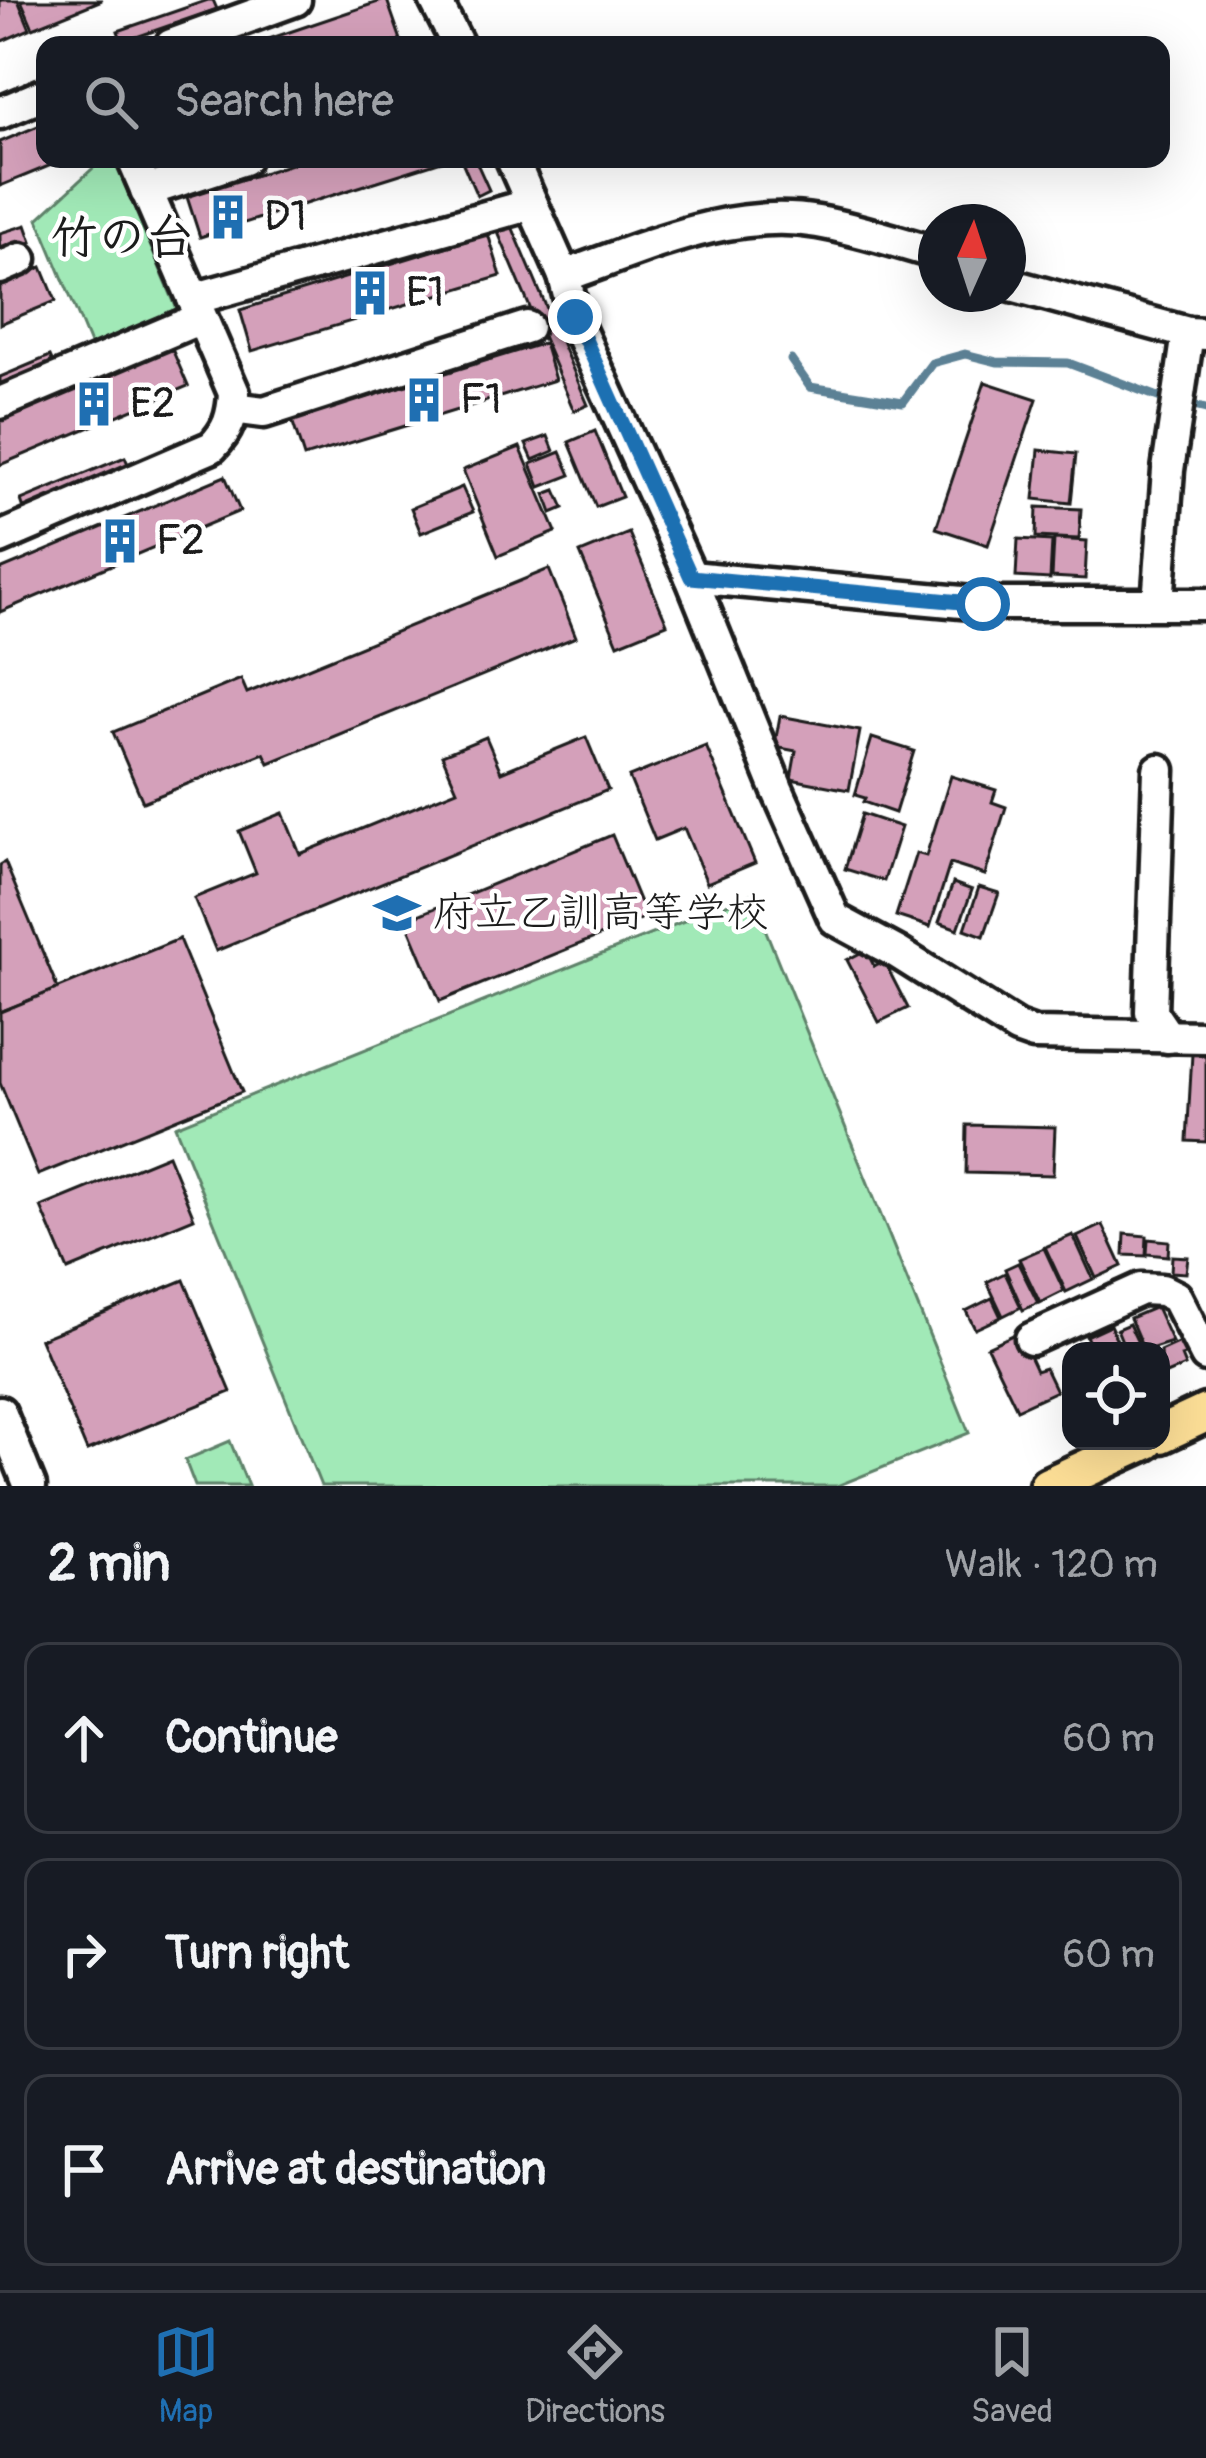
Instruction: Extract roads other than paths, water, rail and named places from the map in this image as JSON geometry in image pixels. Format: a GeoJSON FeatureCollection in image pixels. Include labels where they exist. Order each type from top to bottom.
{"type":"FeatureCollection","features":[{"type":"Feature","properties":{"kind":"main road"},"geometry":{"type":"LineString","coordinates":[[1170,1430],[1206,1413]]}},
{"type":"Feature","properties":{"kind":"main road"},"geometry":{"type":"LineString","coordinates":[[1048,1486],[1126,1450]]}},
{"type":"Feature","properties":{"kind":"street"},"geometry":{"type":"LineString","coordinates":[[196,36],[295,0]]}},
{"type":"Feature","properties":{"kind":"street"},"geometry":{"type":"LineString","coordinates":[[435,0],[453,36]]}},
{"type":"Feature","properties":{"kind":"street"},"geometry":{"type":"LineString","coordinates":[[0,113],[36,98]]}},
{"type":"Feature","properties":{"kind":"street"},"geometry":{"type":"LineString","coordinates":[[0,538],[212,447],[225,434],[234,393],[137,168]]}},
{"type":"Feature","properties":{"kind":"street"},"geometry":{"type":"LineString","coordinates":[[146,190],[216,168]]}},
{"type":"Feature","properties":{"kind":"street"},"geometry":{"type":"LineString","coordinates":[[516,168],[564,276],[576,323],[691,577],[835,919],[1025,1031],[1043,1036],[1206,1037]]}},
{"type":"Feature","properties":{"kind":"street"},"geometry":{"type":"LineString","coordinates":[[0,403],[197,308],[532,204]]}},
{"type":"Feature","properties":{"kind":"street"},"geometry":{"type":"LineString","coordinates":[[564,276],[691,233],[748,220],[821,222],[918,248]]}},
{"type":"Feature","properties":{"kind":"street"},"geometry":{"type":"LineString","coordinates":[[1026,289],[1197,333],[1168,470],[1158,603]]}},
{"type":"Feature","properties":{"kind":"street"},"geometry":{"type":"LineString","coordinates":[[233,408],[264,412],[527,327]]}},
{"type":"Feature","properties":{"kind":"street"},"geometry":{"type":"LineString","coordinates":[[691,577],[983,604],[1206,604]]}},
{"type":"Feature","properties":{"kind":"street"},"geometry":{"type":"LineString","coordinates":[[1159,770],[1150,1012],[1168,1036]]}},
{"type":"Feature","properties":{"kind":"street"},"geometry":{"type":"LineString","coordinates":[[1031,1339],[1141,1289],[1162,1290],[1176,1297],[1206,1356]]}},
{"type":"Feature","properties":{"kind":"street"},"geometry":{"type":"LineString","coordinates":[[0,1412],[30,1486]]}},
{"type":"Feature","properties":{"kind":"waterway"},"geometry":{"type":"LineString","coordinates":[[791,360],[810,387],[903,402],[932,363],[965,354],[997,362],[1068,363],[1161,398],[1206,409]]}},
{"type":"Feature","properties":{"kind":"place","name":"D1"},"geometry":{"type":"Point","coordinates":[228,217]}},
{"type":"Feature","properties":{"kind":"place","name":"E1"},"geometry":{"type":"Point","coordinates":[370,293]}},
{"type":"Feature","properties":{"kind":"place","name":"F1"},"geometry":{"type":"Point","coordinates":[424,400]}},
{"type":"Feature","properties":{"kind":"place","name":"E2"},"geometry":{"type":"Point","coordinates":[94,404]}},
{"type":"Feature","properties":{"kind":"place","name":"F2"},"geometry":{"type":"Point","coordinates":[120,541]}},
{"type":"Feature","properties":{"kind":"place","name":"府立乙訓高等学校"},"geometry":{"type":"Point","coordinates":[397,913]}},
{"type":"Feature","properties":{"kind":"district","name":"竹の台"},"geometry":{"type":"Point","coordinates":[122,238]}}]}
